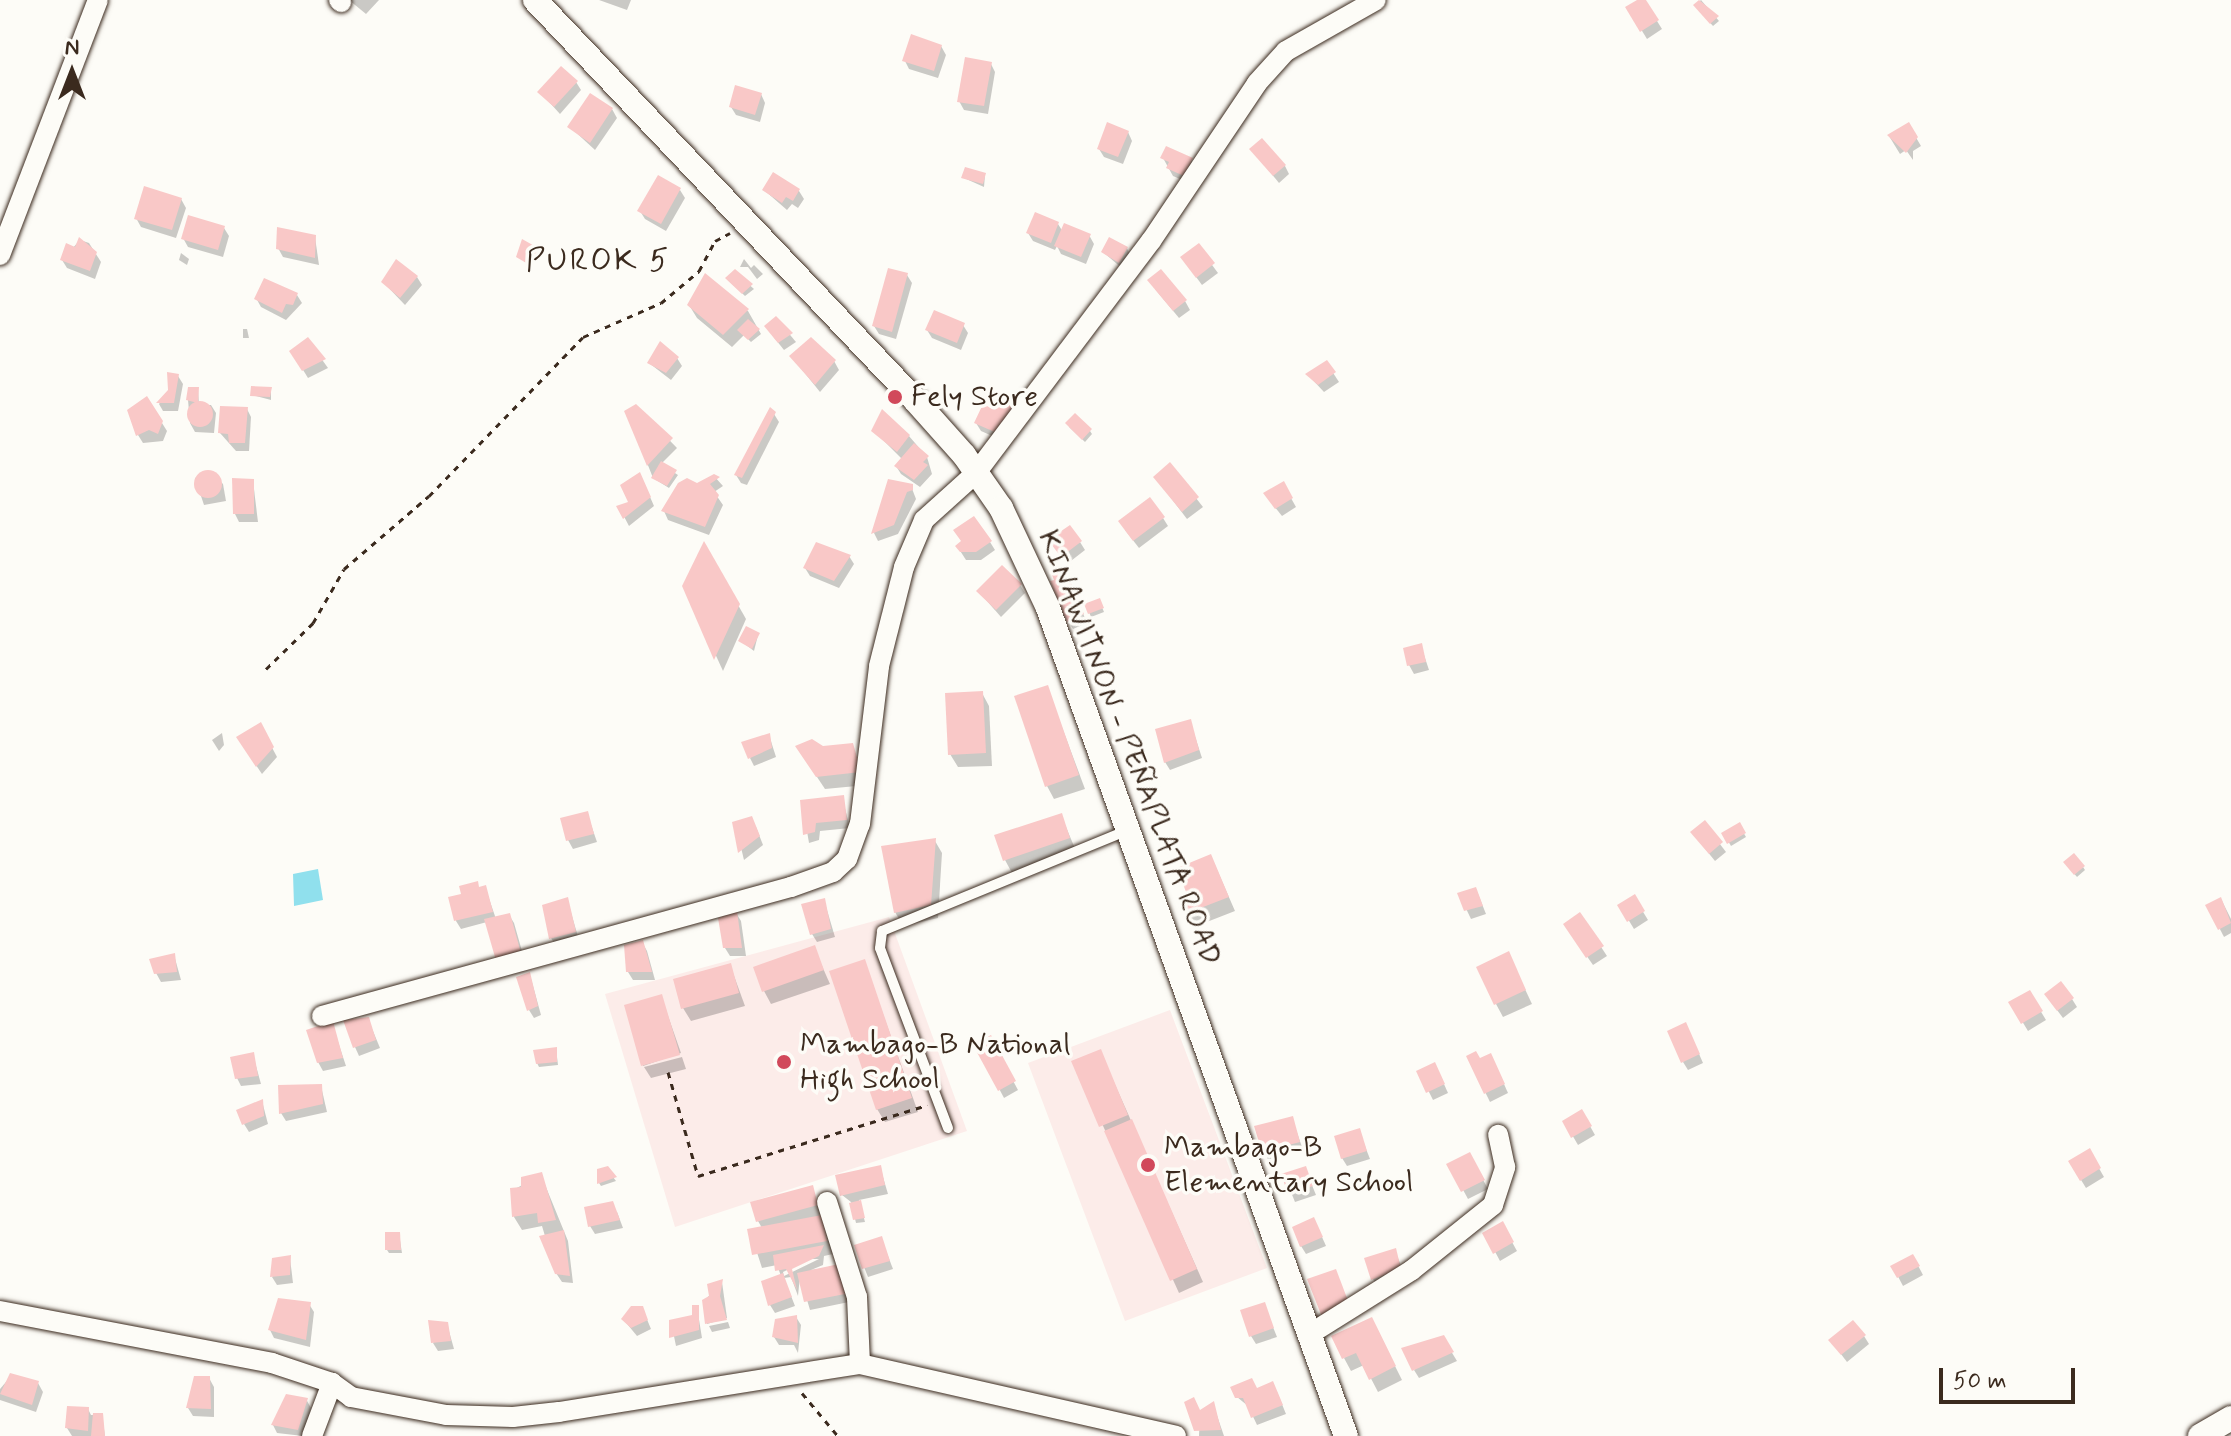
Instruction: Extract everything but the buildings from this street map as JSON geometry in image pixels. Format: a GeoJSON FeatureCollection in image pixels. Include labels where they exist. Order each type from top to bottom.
{"type":"FeatureCollection","features":[{"type":"Feature","properties":{"kind":"street"},"geometry":{"type":"LineString","coordinates":[[0,255],[5,221],[98,0]]}},
{"type":"Feature","properties":{"kind":"street","name":"KINAWITNON - PEÑAPLATA ROAD"},"geometry":{"type":"LineString","coordinates":[[535,0],[976,473],[1024,551],[1129,829],[1310,1334],[1341,1434]]}},
{"type":"Feature","properties":{"kind":"street"},"geometry":{"type":"LineString","coordinates":[[322,1016],[833,872],[856,845],[870,721],[904,567],[924,520],[976,473],[1151,241],[1257,83],[1286,51],[1376,0]]}},
{"type":"Feature","properties":{"kind":"street"},"geometry":{"type":"LineString","coordinates":[[1310,1334],[1412,1270],[1493,1205],[1505,1167],[1498,1135]]}},
{"type":"Feature","properties":{"kind":"street"},"geometry":{"type":"LineString","coordinates":[[827,1202],[857,1297],[860,1364]]}},
{"type":"Feature","properties":{"kind":"street"},"geometry":{"type":"LineString","coordinates":[[0,1311],[272,1363],[332,1383],[351,1397],[392,1408],[513,1417],[860,1364],[1176,1436]]}},
{"type":"Feature","properties":{"kind":"street"},"geometry":{"type":"LineString","coordinates":[[312,1436],[332,1383]]}},
{"type":"Feature","properties":{"kind":"street"},"geometry":{"type":"LineString","coordinates":[[2200,1436],[2231,1418]]}},
{"type":"Feature","properties":{"kind":"lane"},"geometry":{"type":"LineString","coordinates":[[948,1128],[880,948],[882,931],[1129,829]]}},
{"type":"Feature","properties":{"kind":"path"},"geometry":{"type":"LineString","coordinates":[[266,669],[313,623],[344,569],[429,496],[583,337],[661,303],[699,271],[715,241],[748,225]]}},
{"type":"Feature","properties":{"kind":"path"},"geometry":{"type":"LineString","coordinates":[[668,1072],[698,1176],[938,1102]]}},
{"type":"Feature","properties":{"kind":"path"},"geometry":{"type":"LineString","coordinates":[[791,1376],[817,1416],[838,1436]]}},
{"type":"Feature","properties":{"kind":"shaded area","name":"Mambago-B National High School"},"geometry":{"type":"Polygon","coordinates":[[[889,917],[967,1131],[675,1227],[605,994],[889,917]]]}},
{"type":"Feature","properties":{"kind":"shaded area","name":"Mambago-B Elementary School"},"geometry":{"type":"Polygon","coordinates":[[[1170,1010],[1267,1268],[1125,1321],[1028,1063],[1170,1010]]]}},
{"type":"Feature","properties":{"kind":"water"},"geometry":{"type":"Polygon","coordinates":[[[318,869],[323,900],[294,906],[293,874],[318,869]]]}},
{"type":"Feature","properties":{"kind":"place","name":"Fely Store"},"geometry":{"type":"Point","coordinates":[895,397]}},
{"type":"Feature","properties":{"kind":"place","name":"Mambago-B National High School"},"geometry":{"type":"Point","coordinates":[784,1062]}},
{"type":"Feature","properties":{"kind":"place","name":"Mambago-B Elementary School"},"geometry":{"type":"Point","coordinates":[1148,1165]}},
{"type":"Feature","properties":{"kind":"district","name":"PUROK 5"},"geometry":{"type":"Point","coordinates":[598,261]}}]}
